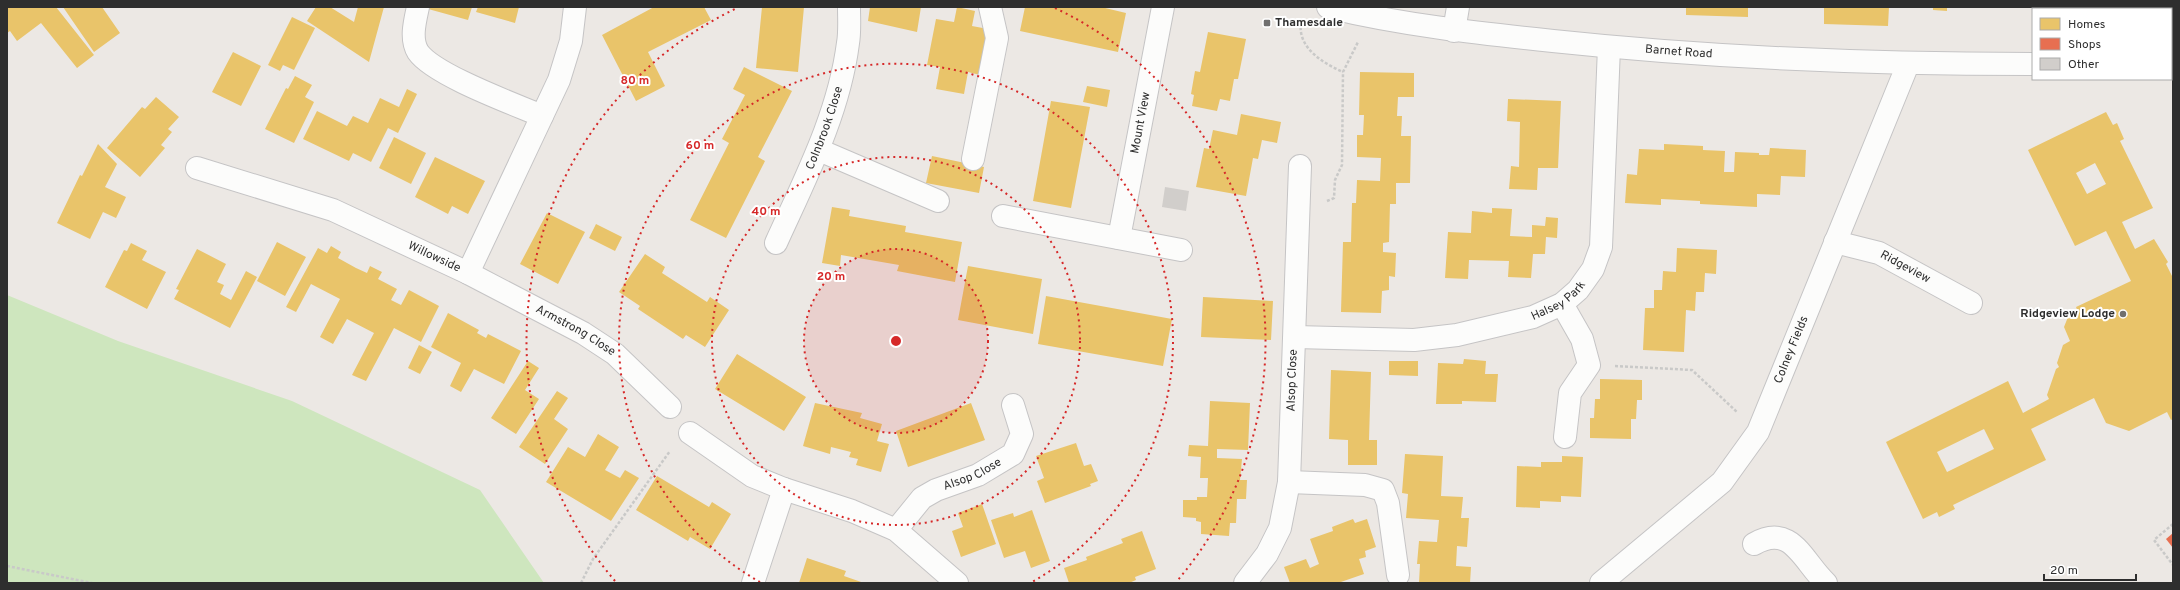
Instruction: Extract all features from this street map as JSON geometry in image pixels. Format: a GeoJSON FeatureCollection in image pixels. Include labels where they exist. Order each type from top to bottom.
{"type":"FeatureCollection","features":[{"type":"Feature","properties":{"kind":"street"},"geometry":{"type":"LineString","coordinates":[[418,7],[414,36],[418,51],[426,60],[460,81],[542,116]]}},
{"type":"Feature","properties":{"kind":"street","name":"Willowside"},"geometry":{"type":"LineString","coordinates":[[197,168],[333,210],[468,273],[559,80],[571,41],[575,7]]}},
{"type":"Feature","properties":{"kind":"street","name":"Colnbrook Close"},"geometry":{"type":"LineString","coordinates":[[776,243],[819,150],[839,87],[848,44],[849,7]]}},
{"type":"Feature","properties":{"kind":"street"},"geometry":{"type":"LineString","coordinates":[[973,159],[997,38],[990,7]]}},
{"type":"Feature","properties":{"kind":"street","name":"Mount View"},"geometry":{"type":"LineString","coordinates":[[1119,238],[1163,7]]}},
{"type":"Feature","properties":{"kind":"street","name":"Barnet Road"},"geometry":{"type":"LineString","coordinates":[[1328,7],[1371,17],[1454,30],[1609,47],[1740,57],[1908,64],[2032,64]]}},
{"type":"Feature","properties":{"kind":"street"},"geometry":{"type":"LineString","coordinates":[[1454,30],[1458,7]]}},
{"type":"Feature","properties":{"kind":"street","name":"Halsey Park"},"geometry":{"type":"LineString","coordinates":[[1295,336],[1414,340],[1450,336],[1533,317],[1562,304],[1578,290],[1593,269],[1601,247],[1609,47]]}},
{"type":"Feature","properties":{"kind":"street","name":"Colney Fields"},"geometry":{"type":"LineString","coordinates":[[1601,583],[1722,482],[1758,432],[1908,64]]}},
{"type":"Feature","properties":{"kind":"street"},"geometry":{"type":"LineString","coordinates":[[819,150],[938,201]]}},
{"type":"Feature","properties":{"kind":"street","name":"Alsop Close"},"geometry":{"type":"LineString","coordinates":[[1245,583],[1267,554],[1280,528],[1289,482],[1300,166]]}},
{"type":"Feature","properties":{"kind":"street"},"geometry":{"type":"LineString","coordinates":[[1003,216],[1181,250]]}},
{"type":"Feature","properties":{"kind":"street","name":"Ridgeview"},"geometry":{"type":"LineString","coordinates":[[1835,242],[1879,253],[1971,304]]}},
{"type":"Feature","properties":{"kind":"street","name":"Armstrong Close"},"geometry":{"type":"LineString","coordinates":[[468,273],[589,337],[615,354],[670,407]]}},
{"type":"Feature","properties":{"kind":"street"},"geometry":{"type":"LineString","coordinates":[[1562,304],[1582,339],[1589,365],[1570,393],[1565,437]]}},
{"type":"Feature","properties":{"kind":"street","name":"Alsop Close"},"geometry":{"type":"LineString","coordinates":[[896,530],[922,498],[936,490],[978,475],[1012,454],[1022,434],[1013,405]]}},
{"type":"Feature","properties":{"kind":"street"},"geometry":{"type":"LineString","coordinates":[[690,433],[752,476],[784,489],[852,511],[896,530],[957,583]]}},
{"type":"Feature","properties":{"kind":"street"},"geometry":{"type":"LineString","coordinates":[[1289,482],[1365,485],[1383,490],[1388,503],[1398,575]]}},
{"type":"Feature","properties":{"kind":"street"},"geometry":{"type":"LineString","coordinates":[[753,583],[784,489]]}},
{"type":"Feature","properties":{"kind":"street"},"geometry":{"type":"LineString","coordinates":[[1754,544],[1766,537],[1779,538],[1793,544],[1826,583]]}},
{"type":"Feature","properties":{"kind":"path"},"geometry":{"type":"LineString","coordinates":[[1301,22],[1300,31],[1306,45],[1314,55],[1343,72]]}},
{"type":"Feature","properties":{"kind":"path"},"geometry":{"type":"LineString","coordinates":[[1299,213],[1334,198],[1335,180],[1342,166],[1343,72],[1361,35]]}},
{"type":"Feature","properties":{"kind":"path"},"geometry":{"type":"LineString","coordinates":[[1589,365],[1692,370],[1758,432]]}},
{"type":"Feature","properties":{"kind":"path"},"geometry":{"type":"LineString","coordinates":[[581,583],[593,559],[685,431],[690,433]]}},
{"type":"Feature","properties":{"kind":"path"},"geometry":{"type":"LineString","coordinates":[[2173,524],[2154,540],[2173,564]]}},
{"type":"Feature","properties":{"kind":"path"},"geometry":{"type":"LineString","coordinates":[[7,566],[92,583]]}},
{"type":"Feature","properties":{"kind":"green space"},"geometry":{"type":"Polygon","coordinates":[[[7,295],[118,341],[292,401],[480,490],[544,583],[7,583],[7,295]]]}},
{"type":"Feature","properties":{"kind":"building: Homes"},"geometry":{"type":"Polygon","coordinates":[[[7,7],[56,7],[94,55],[77,68],[41,23],[17,41],[10,31],[7,33],[7,7]]]}},
{"type":"Feature","properties":{"kind":"building: Homes"},"geometry":{"type":"Polygon","coordinates":[[[63,7],[102,7],[120,33],[94,52],[63,7]]]}},
{"type":"Feature","properties":{"kind":"building: Homes"},"geometry":{"type":"Polygon","coordinates":[[[316,7],[330,7],[354,22],[358,7],[384,7],[369,62],[307,21],[316,7]]]}},
{"type":"Feature","properties":{"kind":"building: Homes"},"geometry":{"type":"Polygon","coordinates":[[[421,7],[472,7],[468,20],[421,7]]]}},
{"type":"Feature","properties":{"kind":"building: Homes"},"geometry":{"type":"Polygon","coordinates":[[[478,7],[519,7],[515,23],[476,12],[478,7]]]}},
{"type":"Feature","properties":{"kind":"building: Homes"},"geometry":{"type":"Polygon","coordinates":[[[654,7],[704,7],[711,20],[648,52],[665,86],[636,101],[602,35],[654,7]]]}},
{"type":"Feature","properties":{"kind":"building: Homes"},"geometry":{"type":"Polygon","coordinates":[[[762,7],[804,7],[798,72],[756,68],[762,7]]]}},
{"type":"Feature","properties":{"kind":"building: Homes"},"geometry":{"type":"Polygon","coordinates":[[[870,7],[921,7],[917,32],[868,21],[870,7]]]}},
{"type":"Feature","properties":{"kind":"building: Homes"},"geometry":{"type":"Polygon","coordinates":[[[957,7],[975,11],[972,26],[988,29],[980,75],[968,72],[964,94],[936,89],[940,67],[927,65],[936,19],[954,22],[957,7]]]}},
{"type":"Feature","properties":{"kind":"building: Homes"},"geometry":{"type":"Polygon","coordinates":[[[1025,7],[1101,7],[1126,13],[1118,52],[1020,31],[1025,7]]]}},
{"type":"Feature","properties":{"kind":"building: Homes"},"geometry":{"type":"Polygon","coordinates":[[[1686,7],[1748,7],[1748,17],[1686,15],[1686,7]]]}},
{"type":"Feature","properties":{"kind":"building: Homes"},"geometry":{"type":"Polygon","coordinates":[[[1824,7],[1889,7],[1888,26],[1824,24],[1824,7]]]}},
{"type":"Feature","properties":{"kind":"building: Homes"},"geometry":{"type":"Polygon","coordinates":[[[1933,7],[1947,7],[1947,11],[1933,10],[1933,7]]]}},
{"type":"Feature","properties":{"kind":"building: Homes"},"geometry":{"type":"Polygon","coordinates":[[[292,17],[315,28],[294,70],[283,65],[280,71],[268,65],[292,17]]]}},
{"type":"Feature","properties":{"kind":"building: Homes"},"geometry":{"type":"Polygon","coordinates":[[[1208,32],[1246,39],[1238,79],[1234,79],[1230,101],[1220,99],[1217,111],[1192,106],[1194,95],[1191,94],[1195,71],[1200,72],[1208,32]]]}},
{"type":"Feature","properties":{"kind":"building: Homes"},"geometry":{"type":"Polygon","coordinates":[[[233,52],[261,66],[241,106],[212,92],[233,52]]]}},
{"type":"Feature","properties":{"kind":"building: Homes"},"geometry":{"type":"Polygon","coordinates":[[[744,67],[792,91],[758,157],[765,161],[726,238],[690,220],[729,143],[722,139],[745,95],[733,89],[744,67]]]}},
{"type":"Feature","properties":{"kind":"building: Homes"},"geometry":{"type":"Polygon","coordinates":[[[1360,72],[1414,73],[1414,97],[1398,97],[1397,116],[1402,116],[1401,136],[1411,136],[1410,183],[1396,183],[1396,204],[1390,204],[1389,242],[1383,243],[1383,252],[1396,253],[1395,277],[1389,276],[1389,290],[1382,291],[1381,313],[1341,312],[1343,242],[1351,242],[1352,203],[1356,203],[1357,180],[1380,181],[1381,158],[1357,157],[1357,135],[1363,135],[1364,115],[1359,115],[1360,72]]]}},
{"type":"Feature","properties":{"kind":"building: Homes"},"geometry":{"type":"Polygon","coordinates":[[[295,76],[312,85],[305,97],[314,102],[294,143],[265,129],[286,88],[288,89],[295,76]]]}},
{"type":"Feature","properties":{"kind":"building: Homes"},"geometry":{"type":"Polygon","coordinates":[[[1087,86],[1110,90],[1107,107],[1083,102],[1087,86]]]}},
{"type":"Feature","properties":{"kind":"building: Homes"},"geometry":{"type":"Polygon","coordinates":[[[407,89],[417,94],[398,133],[388,128],[371,162],[353,153],[349,161],[303,139],[317,111],[347,126],[353,116],[368,123],[380,98],[399,107],[407,89]]]}},
{"type":"Feature","properties":{"kind":"building: Homes"},"geometry":{"type":"Polygon","coordinates":[[[156,97],[179,117],[168,129],[172,132],[161,145],[165,148],[140,177],[107,148],[142,107],[145,109],[156,97]]]}},
{"type":"Feature","properties":{"kind":"building: Homes"},"geometry":{"type":"Polygon","coordinates":[[[1508,99],[1561,101],[1558,168],[1538,168],[1537,190],[1509,189],[1511,166],[1519,167],[1520,122],[1507,121],[1508,99]]]}},
{"type":"Feature","properties":{"kind":"building: Homes"},"geometry":{"type":"Polygon","coordinates":[[[1051,101],[1090,107],[1071,208],[1033,201],[1051,101]]]}},
{"type":"Feature","properties":{"kind":"building: Homes","name":"Ridgeview Lodge"},"geometry":{"type":"Polygon","coordinates":[[[2106,112],[2113,125],[2117,123],[2124,139],[2120,141],[2153,208],[2122,222],[2135,249],[2154,239],[2168,262],[2166,264],[2173,278],[2173,419],[2171,420],[2167,412],[2129,431],[2106,423],[2094,398],[2031,429],[2046,460],[1953,505],[1955,509],[1939,517],[1937,512],[1923,519],[1886,442],[2008,381],[2023,413],[2049,399],[2047,395],[2056,369],[2059,367],[2057,363],[2063,345],[2070,341],[2064,327],[2068,317],[2078,312],[2076,307],[2131,281],[2106,231],[2075,246],[2028,150],[2106,112]],[[2095,163],[2076,173],[2087,194],[2106,184],[2095,163]],[[1984,429],[1937,452],[1947,472],[1994,449],[1984,429]]]}},
{"type":"Feature","properties":{"kind":"building: Homes"},"geometry":{"type":"Polygon","coordinates":[[[1241,114],[1281,122],[1277,143],[1262,140],[1258,159],[1253,158],[1246,196],[1196,187],[1204,148],[1209,149],[1213,130],[1237,135],[1241,114]]]}},
{"type":"Feature","properties":{"kind":"building: Homes"},"geometry":{"type":"Polygon","coordinates":[[[394,137],[426,153],[411,184],[379,168],[394,137]]]}},
{"type":"Feature","properties":{"kind":"building: Homes"},"geometry":{"type":"Polygon","coordinates":[[[98,144],[117,164],[105,187],[126,197],[116,218],[103,212],[90,239],[57,223],[80,175],[82,176],[98,144]]]}},
{"type":"Feature","properties":{"kind":"building: Homes"},"geometry":{"type":"Polygon","coordinates":[[[1664,144],[1703,146],[1703,150],[1725,151],[1724,172],[1734,172],[1735,152],[1769,155],[1770,148],[1806,150],[1805,177],[1781,176],[1780,195],[1757,194],[1757,207],[1700,204],[1700,201],[1661,199],[1661,205],[1625,203],[1627,174],[1637,175],[1639,149],[1664,150],[1664,144]]]}},
{"type":"Feature","properties":{"kind":"building: Homes"},"geometry":{"type":"Polygon","coordinates":[[[932,156],[984,167],[979,193],[926,183],[932,156]]]}},
{"type":"Feature","properties":{"kind":"building: Homes"},"geometry":{"type":"Polygon","coordinates":[[[435,157],[485,181],[468,214],[452,206],[448,214],[415,197],[435,157]]]}},
{"type":"Feature","properties":{"kind":"building: Homes"},"geometry":{"type":"Polygon","coordinates":[[[832,207],[850,210],[849,216],[906,226],[905,232],[962,242],[955,282],[897,271],[899,265],[841,255],[840,266],[822,263],[832,207]]]}},
{"type":"Feature","properties":{"kind":"building: Homes"},"geometry":{"type":"Polygon","coordinates":[[[1492,208],[1512,209],[1510,236],[1532,237],[1532,225],[1545,226],[1546,217],[1558,218],[1557,238],[1546,237],[1545,254],[1533,254],[1531,278],[1508,277],[1509,261],[1469,260],[1468,279],[1445,278],[1448,232],[1471,233],[1472,211],[1492,213],[1492,208]]]}},
{"type":"Feature","properties":{"kind":"building: Homes"},"geometry":{"type":"Polygon","coordinates":[[[547,213],[585,232],[558,284],[520,264],[547,213]]]}},
{"type":"Feature","properties":{"kind":"building: Homes"},"geometry":{"type":"Polygon","coordinates":[[[596,224],[622,237],[615,251],[589,238],[596,224]]]}},
{"type":"Feature","properties":{"kind":"building: Homes"},"geometry":{"type":"Polygon","coordinates":[[[277,242],[306,257],[285,296],[257,281],[277,242]]]}},
{"type":"Feature","properties":{"kind":"building: Homes"},"geometry":{"type":"Polygon","coordinates":[[[131,243],[147,251],[142,260],[166,272],[147,309],[105,287],[124,250],[127,251],[131,243]]]}},
{"type":"Feature","properties":{"kind":"building: Homes"},"geometry":{"type":"Polygon","coordinates":[[[331,246],[341,252],[338,258],[356,268],[367,273],[370,266],[382,272],[378,279],[397,289],[391,300],[401,305],[409,290],[439,306],[421,342],[394,328],[366,381],[352,375],[374,333],[347,319],[333,344],[320,337],[340,299],[311,284],[296,312],[286,307],[318,248],[327,253],[331,246]]]}},
{"type":"Feature","properties":{"kind":"building: Homes"},"geometry":{"type":"Polygon","coordinates":[[[1677,248],[1717,250],[1716,274],[1705,273],[1704,292],[1696,292],[1695,311],[1686,310],[1684,352],[1643,350],[1645,308],[1654,308],[1654,290],[1662,290],[1663,271],[1676,272],[1677,248]]]}},
{"type":"Feature","properties":{"kind":"building: Homes"},"geometry":{"type":"Polygon","coordinates":[[[197,249],[226,264],[217,282],[224,285],[220,294],[231,300],[246,271],[257,277],[230,328],[174,299],[179,290],[176,289],[197,249]]]}},
{"type":"Feature","properties":{"kind":"building: Homes"},"geometry":{"type":"Polygon","coordinates":[[[645,254],[665,267],[662,273],[707,302],[710,297],[729,310],[705,347],[686,335],[683,339],[638,309],[640,306],[619,292],[645,254]]]}},
{"type":"Feature","properties":{"kind":"building: Homes"},"geometry":{"type":"Polygon","coordinates":[[[968,266],[1042,279],[1033,334],[958,320],[968,266]]]}},
{"type":"Feature","properties":{"kind":"building: Homes"},"geometry":{"type":"Polygon","coordinates":[[[1046,296],[1172,319],[1163,366],[1038,344],[1046,296]]]}},
{"type":"Feature","properties":{"kind":"building: Homes"},"geometry":{"type":"Polygon","coordinates":[[[1203,297],[1273,301],[1271,340],[1201,337],[1203,297]]]}},
{"type":"Feature","properties":{"kind":"building: Homes"},"geometry":{"type":"Polygon","coordinates":[[[448,313],[479,330],[477,333],[486,338],[488,334],[521,351],[504,384],[474,369],[461,392],[450,386],[461,363],[431,347],[448,313]]]}},
{"type":"Feature","properties":{"kind":"building: Homes"},"geometry":{"type":"Polygon","coordinates":[[[419,345],[432,352],[420,374],[408,368],[419,345]]]}},
{"type":"Feature","properties":{"kind":"building: Homes"},"geometry":{"type":"Polygon","coordinates":[[[737,354],[806,397],[784,431],[715,389],[737,354]]]}},
{"type":"Feature","properties":{"kind":"building: Homes"},"geometry":{"type":"Polygon","coordinates":[[[1464,359],[1486,361],[1485,374],[1498,374],[1496,402],[1462,401],[1462,404],[1436,404],[1438,363],[1463,364],[1464,359]]]}},
{"type":"Feature","properties":{"kind":"building: Homes"},"geometry":{"type":"Polygon","coordinates":[[[528,361],[539,368],[525,390],[539,399],[516,434],[491,418],[528,361]]]}},
{"type":"Feature","properties":{"kind":"building: Homes"},"geometry":{"type":"Polygon","coordinates":[[[1389,361],[1418,361],[1418,376],[1389,375],[1389,361]]]}},
{"type":"Feature","properties":{"kind":"building: Homes"},"geometry":{"type":"Polygon","coordinates":[[[1331,370],[1371,372],[1369,440],[1377,440],[1377,465],[1348,465],[1348,440],[1329,439],[1331,370]]]}},
{"type":"Feature","properties":{"kind":"building: Homes"},"geometry":{"type":"Polygon","coordinates":[[[1600,379],[1642,380],[1642,400],[1637,400],[1636,419],[1631,419],[1631,439],[1590,438],[1590,418],[1594,418],[1595,399],[1600,399],[1600,379]]]}},
{"type":"Feature","properties":{"kind":"building: Homes"},"geometry":{"type":"Polygon","coordinates":[[[557,391],[568,398],[554,419],[568,429],[545,464],[519,447],[557,391]]]}},
{"type":"Feature","properties":{"kind":"building: Homes"},"geometry":{"type":"Polygon","coordinates":[[[1210,401],[1250,403],[1248,450],[1217,449],[1217,458],[1242,459],[1240,480],[1247,480],[1246,499],[1237,499],[1236,523],[1230,523],[1229,536],[1201,534],[1201,522],[1196,521],[1196,518],[1183,517],[1183,500],[1197,500],[1197,497],[1207,497],[1208,478],[1200,478],[1201,457],[1188,456],[1189,445],[1208,446],[1210,401]]]}},
{"type":"Feature","properties":{"kind":"building: Homes"},"geometry":{"type":"Polygon","coordinates":[[[815,403],[862,413],[860,418],[882,424],[877,441],[889,444],[881,472],[856,465],[858,459],[849,457],[851,452],[831,447],[830,454],[803,446],[815,403]]]}},
{"type":"Feature","properties":{"kind":"building: Homes"},"geometry":{"type":"Polygon","coordinates":[[[971,403],[985,440],[908,467],[896,431],[971,403]]]}},
{"type":"Feature","properties":{"kind":"building: Homes"},"geometry":{"type":"Polygon","coordinates":[[[598,434],[619,447],[605,470],[620,478],[625,470],[639,478],[611,521],[546,482],[568,447],[585,457],[598,434]]]}},
{"type":"Feature","properties":{"kind":"building: Homes"},"geometry":{"type":"Polygon","coordinates":[[[1076,443],[1084,466],[1091,464],[1098,481],[1090,484],[1091,486],[1045,503],[1037,481],[1044,478],[1036,456],[1076,443]]]}},
{"type":"Feature","properties":{"kind":"building: Homes"},"geometry":{"type":"Polygon","coordinates":[[[1405,454],[1443,456],[1441,496],[1463,497],[1461,518],[1469,518],[1467,547],[1457,546],[1456,566],[1471,567],[1470,583],[1419,583],[1420,564],[1417,564],[1419,541],[1437,542],[1439,520],[1406,518],[1408,494],[1402,493],[1405,454]]]}},
{"type":"Feature","properties":{"kind":"building: Homes"},"geometry":{"type":"Polygon","coordinates":[[[1562,456],[1583,457],[1581,497],[1561,496],[1561,502],[1540,501],[1540,508],[1516,507],[1517,466],[1541,467],[1541,462],[1562,462],[1562,456]]]}},
{"type":"Feature","properties":{"kind":"building: Homes"},"geometry":{"type":"Polygon","coordinates":[[[657,476],[709,507],[712,502],[731,514],[710,549],[690,537],[688,541],[636,510],[657,476]]]}},
{"type":"Feature","properties":{"kind":"building: Homes"},"geometry":{"type":"Polygon","coordinates":[[[982,504],[996,544],[961,557],[952,531],[963,527],[958,513],[982,504]]]}},
{"type":"Feature","properties":{"kind":"building: Homes"},"geometry":{"type":"Polygon","coordinates":[[[1032,510],[1050,561],[1031,568],[1025,551],[1004,558],[991,520],[1013,513],[1014,517],[1032,510]]]}},
{"type":"Feature","properties":{"kind":"building: Homes"},"geometry":{"type":"Polygon","coordinates":[[[1353,519],[1355,523],[1367,519],[1376,547],[1365,551],[1366,557],[1359,559],[1364,574],[1338,583],[1290,583],[1284,567],[1306,559],[1310,568],[1319,564],[1310,539],[1333,531],[1332,527],[1353,519]]]}},
{"type":"Feature","properties":{"kind":"building: Homes"},"geometry":{"type":"Polygon","coordinates":[[[1142,531],[1156,569],[1135,577],[1136,580],[1129,583],[1069,583],[1064,568],[1087,560],[1086,557],[1123,543],[1121,539],[1142,531]]]}},
{"type":"Feature","properties":{"kind":"building: Homes"},"geometry":{"type":"Polygon","coordinates":[[[807,558],[846,571],[844,576],[864,583],[799,583],[807,558]]]}},
{"type":"Feature","properties":{"kind":"building: Shops"},"geometry":{"type":"Polygon","coordinates":[[[2173,533],[2173,548],[2166,539],[2173,533]]]}},
{"type":"Feature","properties":{"kind":"building: Other"},"geometry":{"type":"Polygon","coordinates":[[[1165,187],[1189,191],[1186,211],[1162,207],[1165,187]]]}},
{"type":"Feature","properties":{"kind":"place","name":"Thamesdale"},"geometry":{"type":"Point","coordinates":[1267,23]}},
{"type":"Feature","properties":{"kind":"place","name":"Ridgeview Lodge"},"geometry":{"type":"Point","coordinates":[2123,314]}}]}
